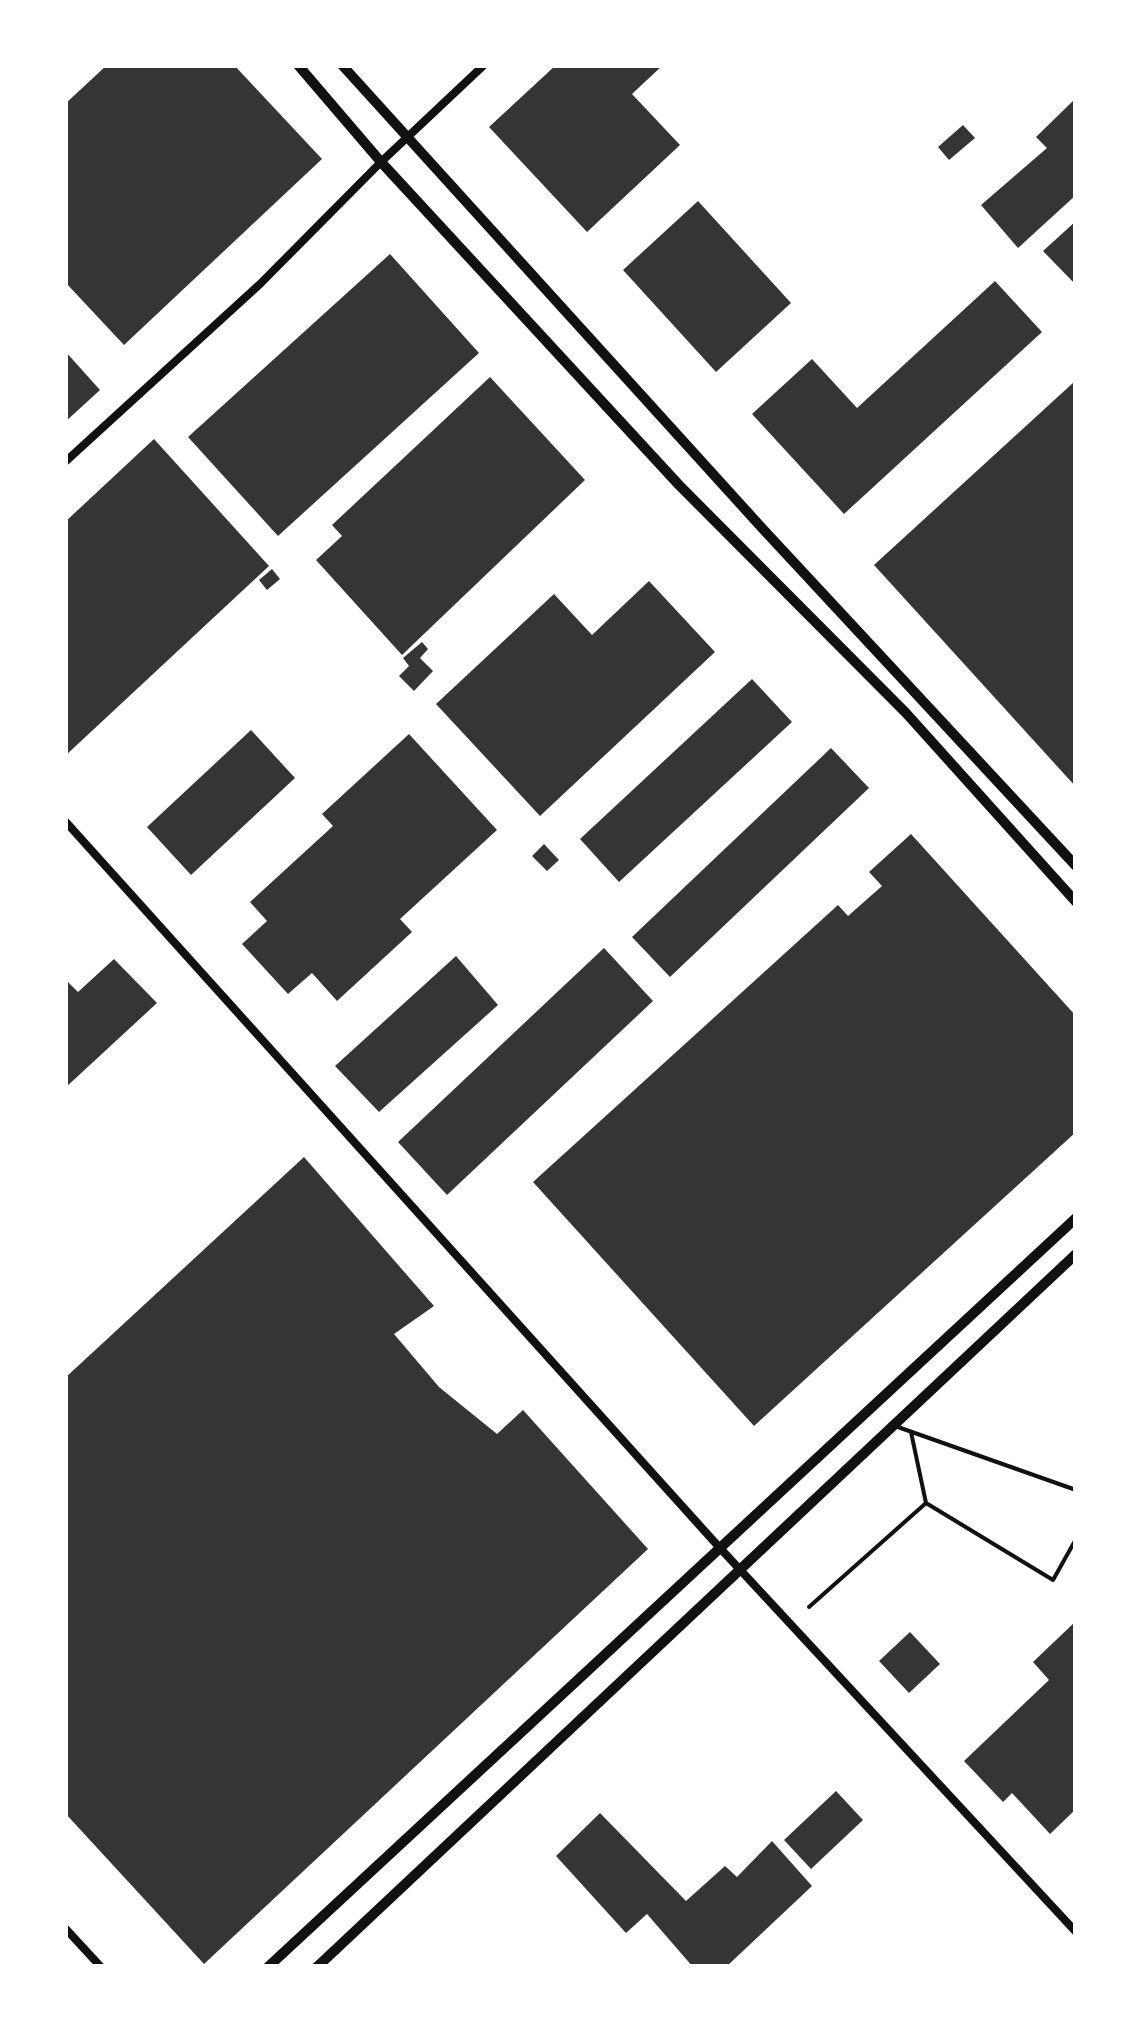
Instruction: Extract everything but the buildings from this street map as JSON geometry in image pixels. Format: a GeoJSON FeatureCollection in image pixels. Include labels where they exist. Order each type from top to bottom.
{"type":"FeatureCollection","features":[{"type":"Feature","properties":{"kind":"street"},"geometry":{"type":"LineString","coordinates":[[298,65],[381,162],[679,485],[906,714],[1076,902]]}},
{"type":"Feature","properties":{"kind":"street"},"geometry":{"type":"LineString","coordinates":[[342,65],[1076,866]]}},
{"type":"Feature","properties":{"kind":"street"},"geometry":{"type":"LineString","coordinates":[[65,462],[260,284],[484,65]]}},
{"type":"Feature","properties":{"kind":"street"},"geometry":{"type":"LineString","coordinates":[[65,821],[740,1570],[1076,1932]]}},
{"type":"Feature","properties":{"kind":"street"},"geometry":{"type":"LineString","coordinates":[[268,1967],[1076,1218]]}},
{"type":"Feature","properties":{"kind":"street"},"geometry":{"type":"LineString","coordinates":[[317,1967],[1076,1254]]}},
{"type":"Feature","properties":{"kind":"street"},"geometry":{"type":"LineString","coordinates":[[65,1928],[100,1967]]}},
{"type":"Feature","properties":{"kind":"lane"},"geometry":{"type":"LineString","coordinates":[[895,1426],[1076,1490]]}},
{"type":"Feature","properties":{"kind":"lane"},"geometry":{"type":"LineString","coordinates":[[910,1432],[926,1502],[1054,1580],[1076,1539]]}},
{"type":"Feature","properties":{"kind":"lane"},"geometry":{"type":"LineString","coordinates":[[808,1608],[926,1502]]}}]}
